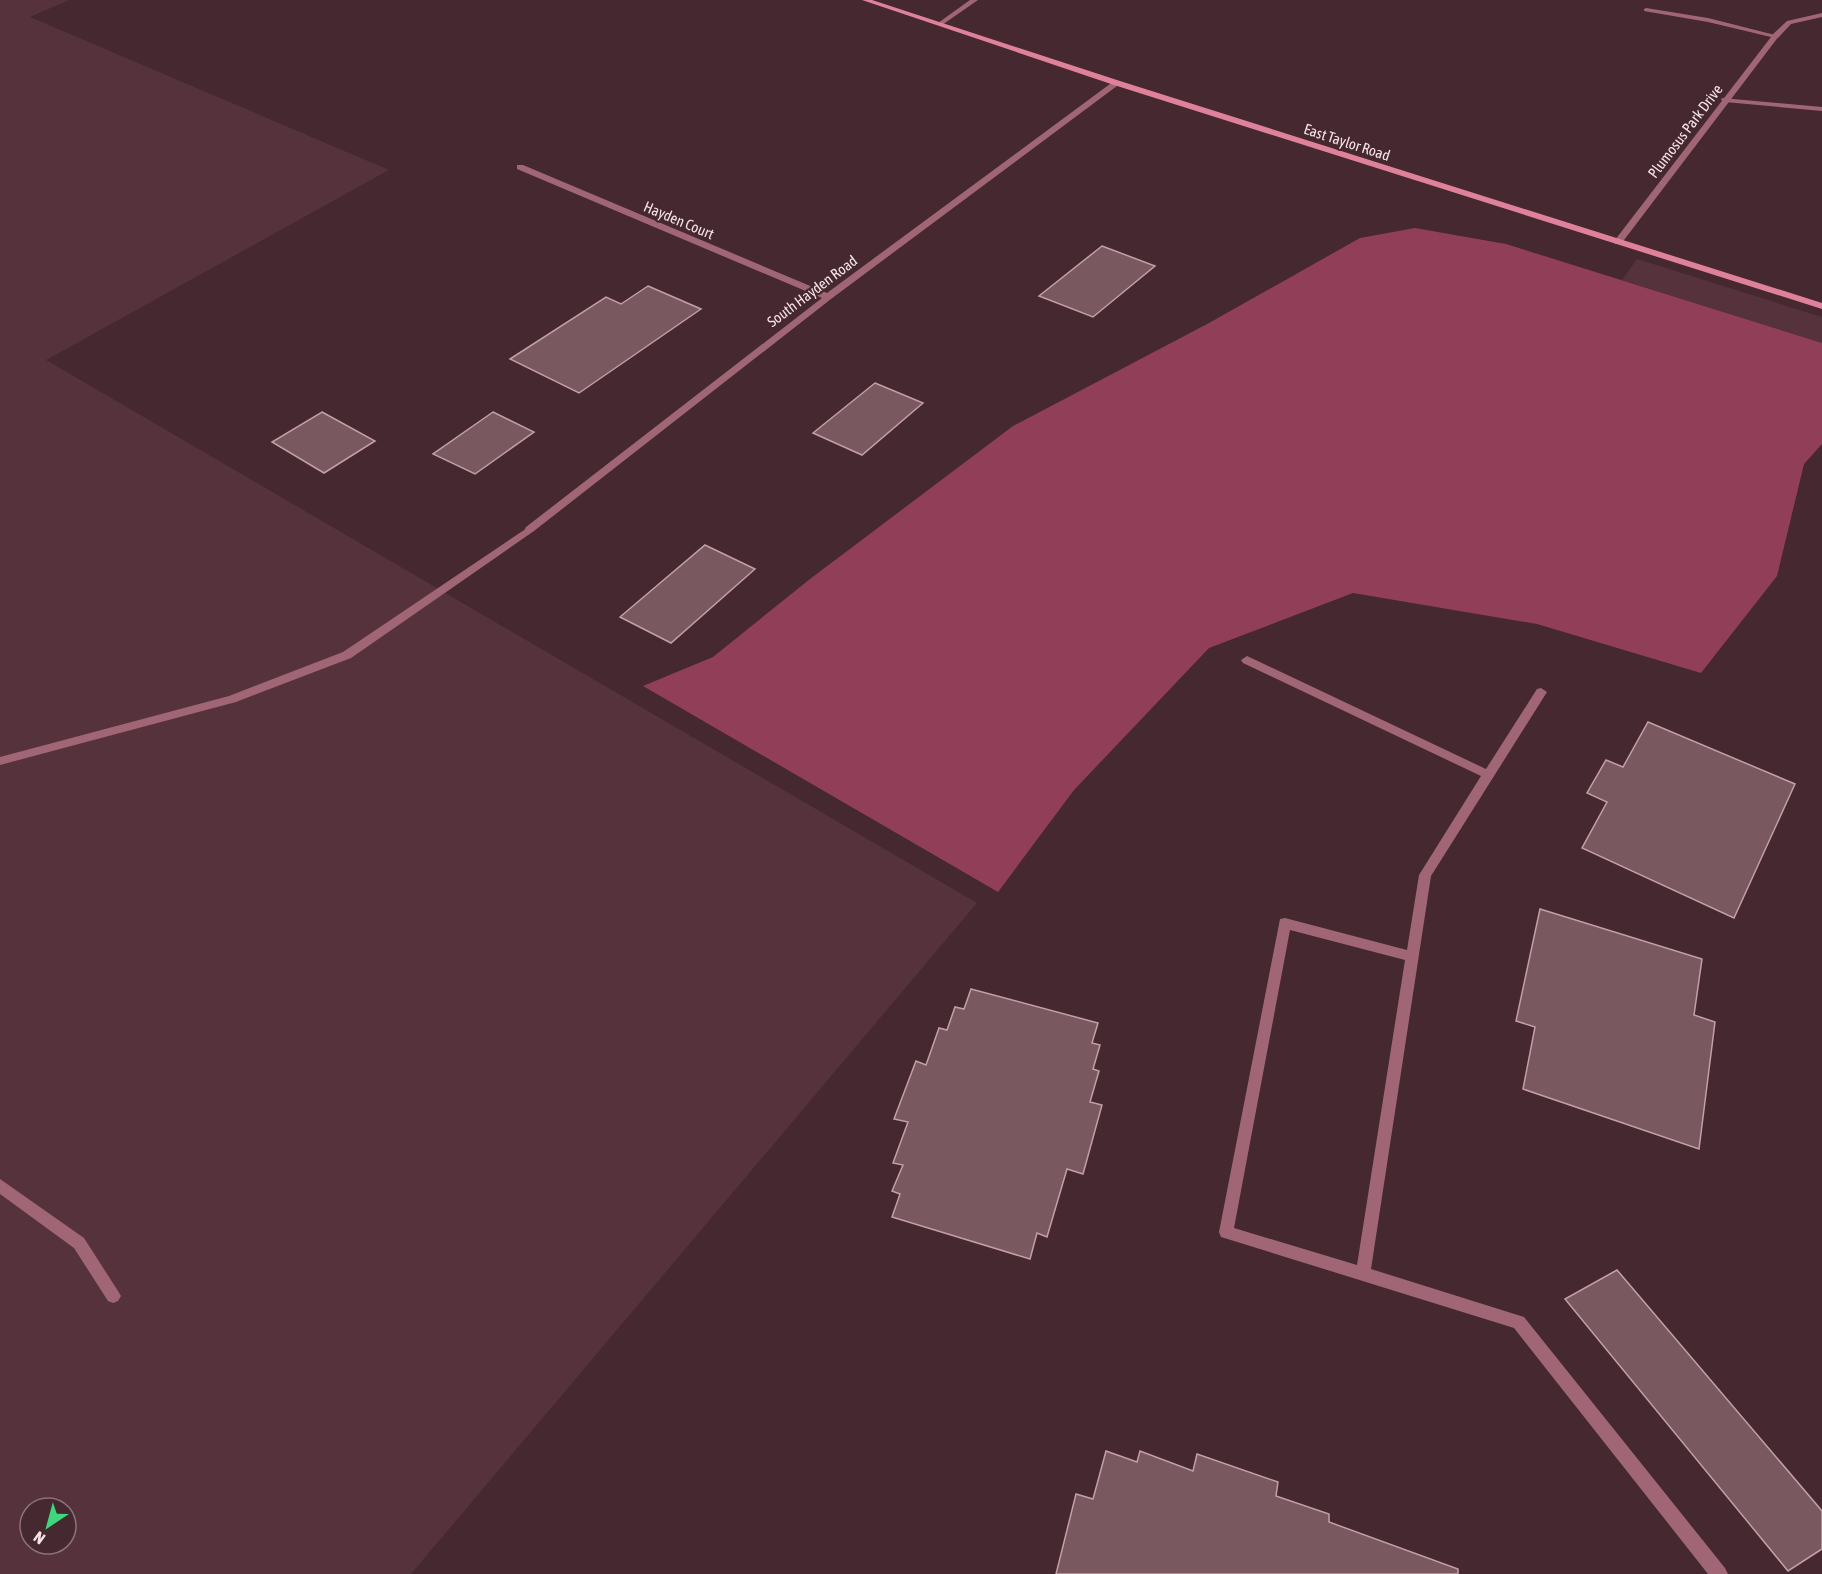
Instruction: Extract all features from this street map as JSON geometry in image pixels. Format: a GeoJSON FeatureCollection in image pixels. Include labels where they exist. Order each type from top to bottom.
{"type":"FeatureCollection","features":[{"type":"Feature","properties":{"kind":"main road","name":"East Taylor Road"},"geometry":{"type":"LineString","coordinates":[[865,0],[1117,83],[1822,306]]}},
{"type":"Feature","properties":{"kind":"street"},"geometry":{"type":"LineString","coordinates":[[940,24],[975,0]]}},
{"type":"Feature","properties":{"kind":"street"},"geometry":{"type":"LineString","coordinates":[[1646,10],[1708,20],[1775,36]]}},
{"type":"Feature","properties":{"kind":"street","name":"Plumosus Park Drive"},"geometry":{"type":"LineString","coordinates":[[1618,242],[1775,36],[1789,22],[1822,15]]}},
{"type":"Feature","properties":{"kind":"street","name":"South Hayden Road"},"geometry":{"type":"LineString","coordinates":[[0,761],[232,699],[347,655],[531,529],[828,297],[1117,83]]}},
{"type":"Feature","properties":{"kind":"street"},"geometry":{"type":"LineString","coordinates":[[1725,100],[1822,109]]}},
{"type":"Feature","properties":{"kind":"street","name":"Hayden Court"},"geometry":{"type":"LineString","coordinates":[[520,167],[828,297]]}},
{"type":"Feature","properties":{"kind":"street"},"geometry":{"type":"LineString","coordinates":[[1247,660],[1489,774]]}},
{"type":"Feature","properties":{"kind":"street"},"geometry":{"type":"LineString","coordinates":[[1363,1274],[1425,875],[1541,692]]}},
{"type":"Feature","properties":{"kind":"street"},"geometry":{"type":"LineString","coordinates":[[1411,956],[1285,923],[1226,1232],[1519,1322],[1719,1574]]}},
{"type":"Feature","properties":{"kind":"street"},"geometry":{"type":"LineString","coordinates":[[0,1186],[79,1243],[113,1296]]}},
{"type":"Feature","properties":{"kind":"shaded area"},"geometry":{"type":"Polygon","coordinates":[[[0,0],[69,0],[30,17],[389,170],[46,360],[977,903],[411,1574],[0,1574],[0,0]]]}},
{"type":"Feature","properties":{"kind":"shaded area"},"geometry":{"type":"Polygon","coordinates":[[[1415,228],[1506,244],[1822,343],[1822,444],[1804,464],[1777,576],[1701,673],[1537,624],[1353,593],[1209,648],[1074,790],[998,892],[643,686],[713,657],[810,579],[1013,426],[1209,323],[1360,238],[1415,228]]]}},
{"type":"Feature","properties":{"kind":"shaded area"},"geometry":{"type":"Polygon","coordinates":[[[1637,259],[1822,317],[1822,343],[1622,280],[1637,259]]]}},
{"type":"Feature","properties":{"kind":"building"},"geometry":{"type":"Polygon","coordinates":[[[1102,246],[1155,266],[1093,317],[1039,296],[1102,246]]]}},
{"type":"Feature","properties":{"kind":"building"},"geometry":{"type":"Polygon","coordinates":[[[648,286],[701,309],[579,393],[510,359],[606,297],[621,304],[648,286]]]}},
{"type":"Feature","properties":{"kind":"building"},"geometry":{"type":"Polygon","coordinates":[[[875,383],[923,403],[862,455],[813,433],[875,383]]]}},
{"type":"Feature","properties":{"kind":"building"},"geometry":{"type":"Polygon","coordinates":[[[322,412],[375,441],[324,473],[272,442],[322,412]]]}},
{"type":"Feature","properties":{"kind":"building"},"geometry":{"type":"Polygon","coordinates":[[[493,412],[534,432],[475,474],[433,454],[493,412]]]}},
{"type":"Feature","properties":{"kind":"building"},"geometry":{"type":"Polygon","coordinates":[[[705,545],[755,569],[671,643],[620,617],[705,545]]]}},
{"type":"Feature","properties":{"kind":"building"},"geometry":{"type":"Polygon","coordinates":[[[1648,722],[1795,784],[1734,918],[1582,848],[1607,802],[1587,793],[1606,760],[1623,767],[1648,722]]]}},
{"type":"Feature","properties":{"kind":"building"},"geometry":{"type":"Polygon","coordinates":[[[1540,909],[1702,959],[1694,1015],[1715,1022],[1699,1149],[1523,1089],[1535,1027],[1516,1021],[1540,909]]]}},
{"type":"Feature","properties":{"kind":"building"},"geometry":{"type":"Polygon","coordinates":[[[971,989],[1098,1023],[1092,1043],[1100,1045],[1093,1069],[1099,1071],[1090,1102],[1102,1105],[1083,1174],[1067,1169],[1047,1237],[1037,1233],[1030,1259],[892,1217],[900,1194],[892,1191],[903,1165],[893,1163],[908,1122],[894,1119],[916,1061],[926,1065],[939,1028],[947,1030],[955,1007],[964,1009],[971,989]]]}},
{"type":"Feature","properties":{"kind":"building"},"geometry":{"type":"Polygon","coordinates":[[[1617,1270],[1822,1511],[1822,1549],[1788,1571],[1565,1299],[1617,1270]]]}},
{"type":"Feature","properties":{"kind":"building"},"geometry":{"type":"Polygon","coordinates":[[[1106,1451],[1137,1462],[1140,1451],[1193,1471],[1197,1454],[1278,1482],[1276,1496],[1329,1514],[1329,1522],[1458,1569],[1458,1574],[1056,1574],[1076,1494],[1093,1499],[1106,1451]]]}}]}
